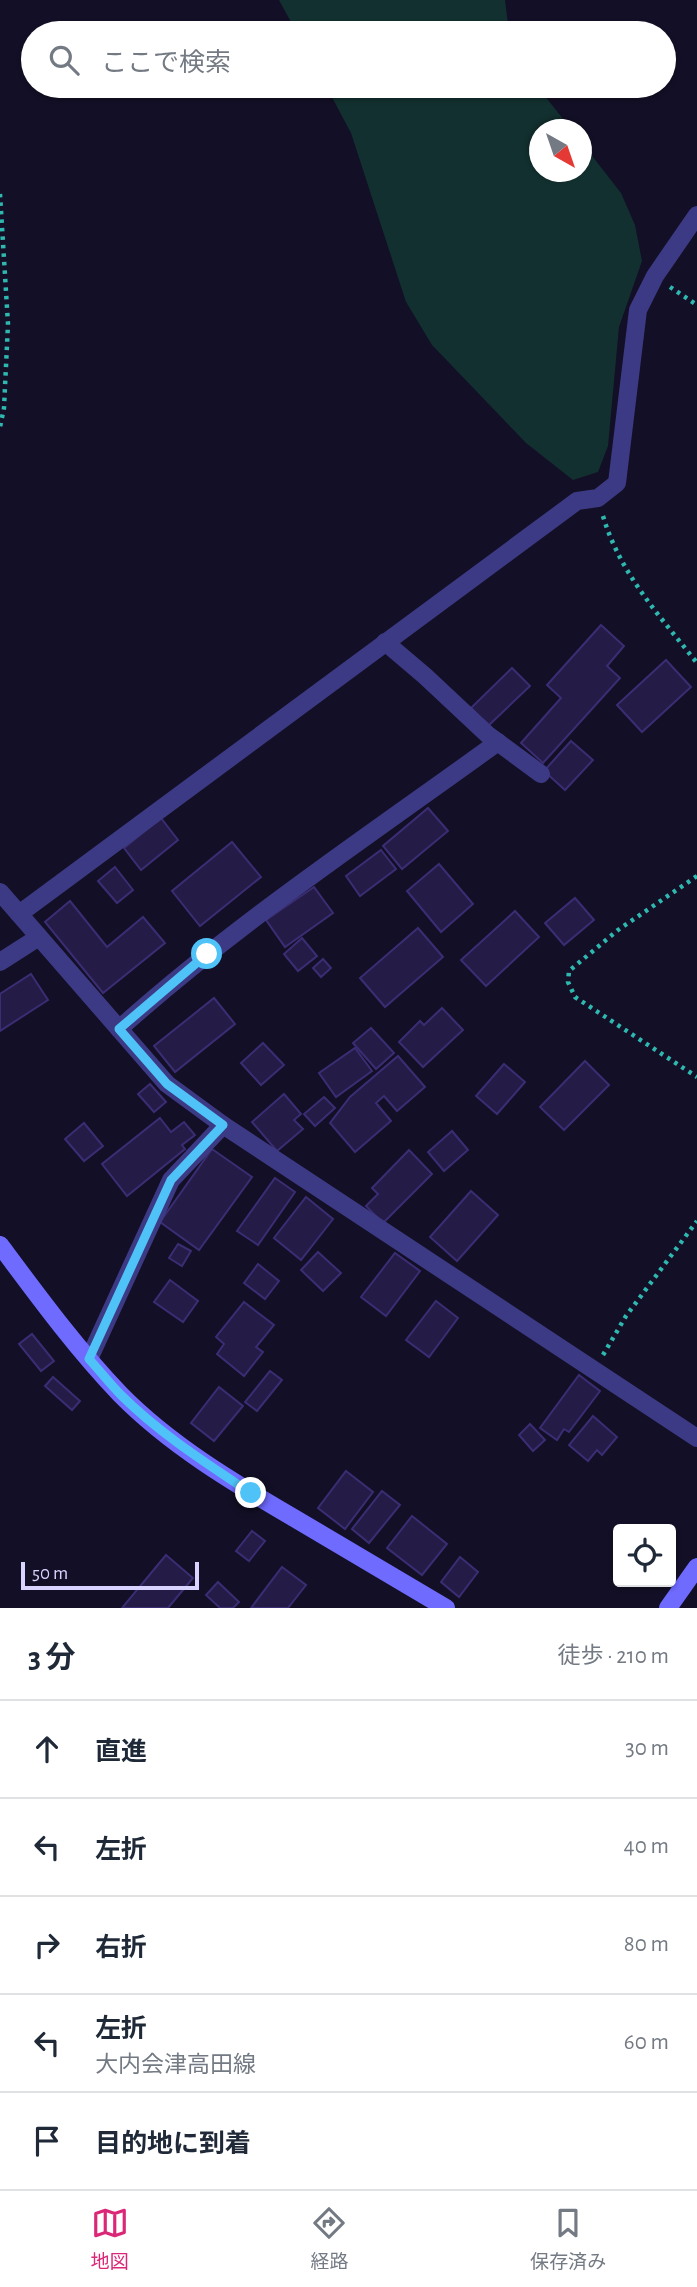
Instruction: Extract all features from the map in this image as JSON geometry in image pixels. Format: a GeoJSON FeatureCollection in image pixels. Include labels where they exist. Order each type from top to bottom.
{"type":"FeatureCollection","features":[{"type":"Feature","properties":{"kind":"main road"},"geometry":{"type":"LineString","coordinates":[[0,1245],[48,1310],[122,1396],[197,1457],[251,1493],[446,1608]]}},
{"type":"Feature","properties":{"kind":"main road"},"geometry":{"type":"LineString","coordinates":[[668,1608],[697,1567]]}},
{"type":"Feature","properties":{"kind":"street"},"geometry":{"type":"LineString","coordinates":[[19,914],[578,501],[598,498],[617,483],[638,310],[654,276],[697,215]]}},
{"type":"Feature","properties":{"kind":"street"},"geometry":{"type":"LineString","coordinates":[[385,642],[498,742],[541,774]]}},
{"type":"Feature","properties":{"kind":"street"},"geometry":{"type":"LineString","coordinates":[[119,1029],[168,985],[257,916],[498,742]]}},
{"type":"Feature","properties":{"kind":"street"},"geometry":{"type":"LineString","coordinates":[[0,892],[167,1084],[223,1125],[697,1438]]}},
{"type":"Feature","properties":{"kind":"street"},"geometry":{"type":"LineString","coordinates":[[0,962],[38,937]]}},
{"type":"Feature","properties":{"kind":"street"},"geometry":{"type":"LineString","coordinates":[[89,1359],[171,1180],[223,1125]]}},
{"type":"Feature","properties":{"kind":"path"},"geometry":{"type":"LineString","coordinates":[[0,194],[8,355],[0,427]]}},
{"type":"Feature","properties":{"kind":"path"},"geometry":{"type":"LineString","coordinates":[[654,276],[697,305]]}},
{"type":"Feature","properties":{"kind":"path"},"geometry":{"type":"LineString","coordinates":[[598,498],[610,539],[623,566],[636,587],[697,663]]}},
{"type":"Feature","properties":{"kind":"path"},"geometry":{"type":"LineString","coordinates":[[697,876],[592,951],[569,971],[568,982],[575,997],[697,1077]]}},
{"type":"Feature","properties":{"kind":"path"},"geometry":{"type":"LineString","coordinates":[[594,1371],[626,1316],[697,1221]]}},
{"type":"Feature","properties":{"kind":"green space"},"geometry":{"type":"Polygon","coordinates":[[[279,0],[505,0],[508,21],[290,21],[279,0]]]}},
{"type":"Feature","properties":{"kind":"green space"},"geometry":{"type":"Polygon","coordinates":[[[332,98],[546,98],[563,119],[529,119],[529,182],[592,182],[592,156],[621,193],[635,225],[642,261],[619,327],[608,446],[598,472],[573,480],[526,443],[432,345],[406,302],[351,133],[332,98]]]}},
{"type":"Feature","properties":{"kind":"building"},"geometry":{"type":"Polygon","coordinates":[[[601,625],[624,646],[607,666],[620,678],[543,763],[521,743],[561,698],[547,685],[601,625]]]}},
{"type":"Feature","properties":{"kind":"building"},"geometry":{"type":"Polygon","coordinates":[[[666,660],[691,687],[642,732],[617,705],[666,660]]]}},
{"type":"Feature","properties":{"kind":"building"},"geometry":{"type":"Polygon","coordinates":[[[512,668],[530,686],[488,726],[471,708],[512,668]]]}},
{"type":"Feature","properties":{"kind":"building"},"geometry":{"type":"Polygon","coordinates":[[[571,741],[593,760],[565,790],[544,771],[571,741]]]}},
{"type":"Feature","properties":{"kind":"building"},"geometry":{"type":"Polygon","coordinates":[[[428,808],[448,831],[402,869],[383,846],[428,808]]]}},
{"type":"Feature","properties":{"kind":"building"},"geometry":{"type":"Polygon","coordinates":[[[161,818],[178,840],[141,870],[124,848],[161,818]]]}},
{"type":"Feature","properties":{"kind":"building"},"geometry":{"type":"Polygon","coordinates":[[[232,842],[261,877],[200,926],[172,891],[232,842]]]}},
{"type":"Feature","properties":{"kind":"building"},"geometry":{"type":"Polygon","coordinates":[[[381,850],[396,869],[360,896],[346,876],[381,850]]]}},
{"type":"Feature","properties":{"kind":"building"},"geometry":{"type":"Polygon","coordinates":[[[439,864],[473,904],[441,932],[407,891],[439,864]]]}},
{"type":"Feature","properties":{"kind":"building"},"geometry":{"type":"Polygon","coordinates":[[[115,867],[133,890],[117,903],[98,881],[115,867]]]}},
{"type":"Feature","properties":{"kind":"building"},"geometry":{"type":"Polygon","coordinates":[[[314,887],[333,913],[285,947],[266,920],[314,887]]]}},
{"type":"Feature","properties":{"kind":"building"},"geometry":{"type":"Polygon","coordinates":[[[575,898],[594,920],[564,945],[545,923],[575,898]]]}},
{"type":"Feature","properties":{"kind":"building"},"geometry":{"type":"Polygon","coordinates":[[[70,901],[107,947],[143,917],[165,943],[103,993],[45,922],[70,901]]]}},
{"type":"Feature","properties":{"kind":"building"},"geometry":{"type":"Polygon","coordinates":[[[515,911],[539,937],[486,986],[461,960],[515,911]]]}},
{"type":"Feature","properties":{"kind":"building"},"geometry":{"type":"Polygon","coordinates":[[[418,928],[443,957],[385,1007],[360,978],[418,928]]]}},
{"type":"Feature","properties":{"kind":"building"},"geometry":{"type":"Polygon","coordinates":[[[302,938],[317,956],[298,971],[284,954],[302,938]]]}},
{"type":"Feature","properties":{"kind":"building"},"geometry":{"type":"Polygon","coordinates":[[[323,959],[331,968],[321,977],[313,968],[323,959]]]}},
{"type":"Feature","properties":{"kind":"building"},"geometry":{"type":"Polygon","coordinates":[[[31,974],[48,1000],[0,1031],[0,994],[31,974]]]}},
{"type":"Feature","properties":{"kind":"building"},"geometry":{"type":"Polygon","coordinates":[[[214,998],[235,1024],[175,1072],[154,1046],[214,998]]]}},
{"type":"Feature","properties":{"kind":"building"},"geometry":{"type":"Polygon","coordinates":[[[442,1008],[463,1030],[423,1067],[399,1042],[420,1021],[424,1025],[442,1008]]]}},
{"type":"Feature","properties":{"kind":"building"},"geometry":{"type":"Polygon","coordinates":[[[371,1028],[394,1053],[376,1069],[353,1043],[371,1028]]]}},
{"type":"Feature","properties":{"kind":"building"},"geometry":{"type":"Polygon","coordinates":[[[263,1043],[284,1065],[261,1085],[241,1063],[263,1043]]]}},
{"type":"Feature","properties":{"kind":"building"},"geometry":{"type":"Polygon","coordinates":[[[355,1048],[372,1071],[336,1097],[319,1073],[355,1048]]]}},
{"type":"Feature","properties":{"kind":"building"},"geometry":{"type":"Polygon","coordinates":[[[398,1056],[425,1087],[397,1111],[384,1096],[376,1103],[391,1121],[355,1152],[330,1123],[350,1097],[398,1056]]]}},
{"type":"Feature","properties":{"kind":"building"},"geometry":{"type":"Polygon","coordinates":[[[585,1061],[609,1085],[564,1130],[540,1107],[585,1061]]]}},
{"type":"Feature","properties":{"kind":"building"},"geometry":{"type":"Polygon","coordinates":[[[504,1064],[525,1082],[497,1114],[476,1096],[504,1064]]]}},
{"type":"Feature","properties":{"kind":"building"},"geometry":{"type":"Polygon","coordinates":[[[150,1084],[166,1102],[154,1112],[138,1094],[150,1084]]]}},
{"type":"Feature","properties":{"kind":"building"},"geometry":{"type":"Polygon","coordinates":[[[284,1094],[301,1114],[294,1120],[303,1129],[277,1151],[252,1122],[284,1094]]]}},
{"type":"Feature","properties":{"kind":"building"},"geometry":{"type":"Polygon","coordinates":[[[324,1097],[335,1108],[315,1126],[304,1114],[324,1097]]]}},
{"type":"Feature","properties":{"kind":"building"},"geometry":{"type":"Polygon","coordinates":[[[160,1118],[171,1132],[184,1122],[195,1135],[182,1145],[185,1149],[127,1196],[102,1164],[160,1118]]]}},
{"type":"Feature","properties":{"kind":"building"},"geometry":{"type":"Polygon","coordinates":[[[84,1123],[103,1146],[84,1161],[65,1139],[84,1123]]]}},
{"type":"Feature","properties":{"kind":"building"},"geometry":{"type":"Polygon","coordinates":[[[452,1131],[468,1150],[444,1171],[428,1152],[452,1131]]]}},
{"type":"Feature","properties":{"kind":"building"},"geometry":{"type":"Polygon","coordinates":[[[212,1149],[252,1177],[199,1250],[160,1222],[212,1149]]]}},
{"type":"Feature","properties":{"kind":"building"},"geometry":{"type":"Polygon","coordinates":[[[409,1150],[432,1174],[383,1223],[366,1206],[378,1194],[372,1188],[409,1150]]]}},
{"type":"Feature","properties":{"kind":"building"},"geometry":{"type":"Polygon","coordinates":[[[275,1178],[295,1192],[258,1245],[237,1231],[275,1178]]]}},
{"type":"Feature","properties":{"kind":"building"},"geometry":{"type":"Polygon","coordinates":[[[471,1191],[498,1215],[457,1261],[430,1237],[471,1191]]]}},
{"type":"Feature","properties":{"kind":"building"},"geometry":{"type":"Polygon","coordinates":[[[306,1197],[333,1219],[301,1260],[274,1238],[306,1197]]]}},
{"type":"Feature","properties":{"kind":"building"},"geometry":{"type":"Polygon","coordinates":[[[178,1244],[191,1251],[182,1266],[169,1258],[178,1244]]]}},
{"type":"Feature","properties":{"kind":"building"},"geometry":{"type":"Polygon","coordinates":[[[318,1252],[341,1273],[323,1291],[301,1270],[318,1252]]]}},
{"type":"Feature","properties":{"kind":"building"},"geometry":{"type":"Polygon","coordinates":[[[395,1253],[420,1271],[386,1316],[361,1297],[395,1253]]]}},
{"type":"Feature","properties":{"kind":"building"},"geometry":{"type":"Polygon","coordinates":[[[258,1264],[279,1281],[265,1299],[244,1283],[258,1264]]]}},
{"type":"Feature","properties":{"kind":"building"},"geometry":{"type":"Polygon","coordinates":[[[170,1280],[198,1301],[183,1322],[154,1302],[170,1280]]]}},
{"type":"Feature","properties":{"kind":"building"},"geometry":{"type":"Polygon","coordinates":[[[436,1301],[458,1318],[429,1357],[406,1340],[436,1301]]]}},
{"type":"Feature","properties":{"kind":"building"},"geometry":{"type":"Polygon","coordinates":[[[244,1302],[274,1325],[256,1347],[263,1352],[244,1376],[217,1354],[224,1344],[216,1337],[244,1302]]]}},
{"type":"Feature","properties":{"kind":"building"},"geometry":{"type":"Polygon","coordinates":[[[32,1334],[54,1361],[41,1371],[19,1344],[32,1334]]]}},
{"type":"Feature","properties":{"kind":"building"},"geometry":{"type":"Polygon","coordinates":[[[270,1371],[282,1380],[257,1411],[245,1402],[270,1371]]]}},
{"type":"Feature","properties":{"kind":"building"},"geometry":{"type":"Polygon","coordinates":[[[579,1375],[600,1391],[569,1432],[564,1429],[557,1440],[540,1428],[579,1375]]]}},
{"type":"Feature","properties":{"kind":"building"},"geometry":{"type":"Polygon","coordinates":[[[53,1377],[80,1401],[72,1410],[45,1386],[53,1377]]]}},
{"type":"Feature","properties":{"kind":"building"},"geometry":{"type":"Polygon","coordinates":[[[219,1387],[243,1406],[214,1441],[191,1423],[219,1387]]]}},
{"type":"Feature","properties":{"kind":"building"},"geometry":{"type":"Polygon","coordinates":[[[593,1416],[617,1437],[602,1455],[597,1450],[588,1461],[569,1445],[593,1416]]]}},
{"type":"Feature","properties":{"kind":"building"},"geometry":{"type":"Polygon","coordinates":[[[530,1424],[545,1440],[533,1451],[519,1435],[530,1424]]]}},
{"type":"Feature","properties":{"kind":"building"},"geometry":{"type":"Polygon","coordinates":[[[346,1471],[373,1492],[345,1529],[318,1508],[346,1471]]]}},
{"type":"Feature","properties":{"kind":"building"},"geometry":{"type":"Polygon","coordinates":[[[382,1491],[400,1505],[369,1543],[352,1529],[382,1491]]]}},
{"type":"Feature","properties":{"kind":"building"},"geometry":{"type":"Polygon","coordinates":[[[412,1516],[447,1544],[422,1575],[387,1548],[412,1516]]]}},
{"type":"Feature","properties":{"kind":"building"},"geometry":{"type":"Polygon","coordinates":[[[252,1531],[265,1541],[249,1561],[236,1551],[252,1531]]]}},
{"type":"Feature","properties":{"kind":"building"},"geometry":{"type":"Polygon","coordinates":[[[166,1555],[193,1578],[168,1608],[122,1608],[166,1555]]]}},
{"type":"Feature","properties":{"kind":"building"},"geometry":{"type":"Polygon","coordinates":[[[460,1557],[478,1572],[459,1597],[441,1582],[460,1557]]]}},
{"type":"Feature","properties":{"kind":"building"},"geometry":{"type":"Polygon","coordinates":[[[282,1567],[306,1585],[288,1608],[251,1608],[282,1567]]]}},
{"type":"Feature","properties":{"kind":"building"},"geometry":{"type":"Polygon","coordinates":[[[218,1582],[239,1602],[233,1608],[220,1608],[206,1595],[218,1582]]]}},
{"type":"Feature","properties":{"kind":"route"},"geometry":{"type":"LineString","coordinates":[[207,954],[119,1029],[167,1084],[223,1125],[171,1180],[89,1359],[122,1396],[160,1428],[251,1493]]}}]}
